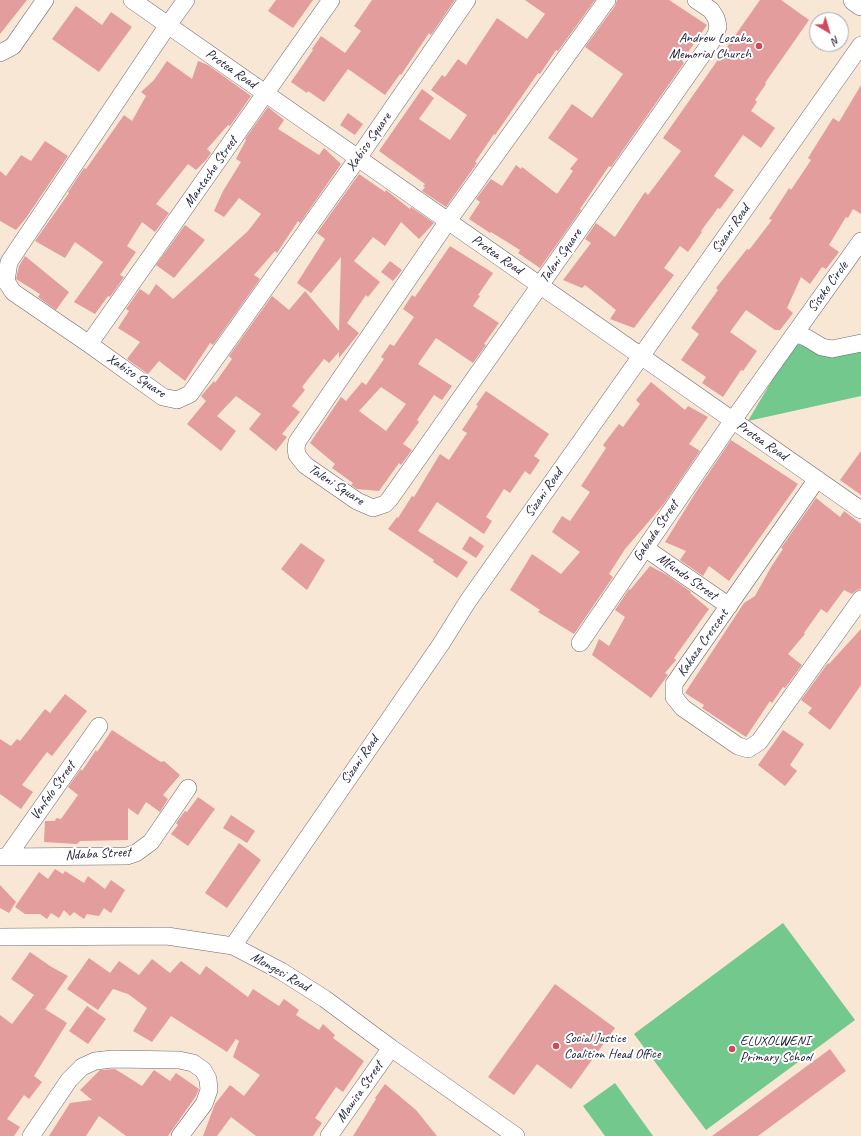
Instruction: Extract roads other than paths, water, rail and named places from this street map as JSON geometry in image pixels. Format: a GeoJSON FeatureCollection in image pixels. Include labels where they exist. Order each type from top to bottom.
{"type":"FeatureCollection","features":[{"type":"Feature","properties":{"kind":"street"},"geometry":{"type":"LineString","coordinates":[[0,53],[13,46],[46,0]]}},
{"type":"Feature","properties":{"kind":"street","name":"Protea Road"},"geometry":{"type":"LineString","coordinates":[[132,0],[861,510]]}},
{"type":"Feature","properties":{"kind":"street","name":"Xabiso Square"},"geometry":{"type":"LineString","coordinates":[[186,0],[9,262],[6,281],[13,292],[164,397],[177,400],[190,394],[358,158],[467,0]]}},
{"type":"Feature","properties":{"kind":"street","name":"Mantashe Street"},"geometry":{"type":"LineString","coordinates":[[89,344],[331,0]]}},
{"type":"Feature","properties":{"kind":"street","name":"Taleni Square"},"geometry":{"type":"LineString","coordinates":[[607,0],[448,221],[297,442],[296,448],[298,455],[305,465],[357,501],[373,508],[385,504],[389,500],[541,286],[716,35],[718,26],[716,18],[711,10],[696,0]]}},
{"type":"Feature","properties":{"kind":"street"},"geometry":{"type":"LineString","coordinates":[[854,0],[861,5]]}},
{"type":"Feature","properties":{"kind":"street","name":"Sizani Road"},"geometry":{"type":"LineString","coordinates":[[233,946],[441,644],[468,601],[861,45]]}},
{"type":"Feature","properties":{"kind":"street","name":"Siseko Circle"},"geometry":{"type":"LineString","coordinates":[[733,420],[861,241]]}},
{"type":"Feature","properties":{"kind":"street"},"geometry":{"type":"LineString","coordinates":[[795,333],[822,347],[832,349],[861,343]]}},
{"type":"Feature","properties":{"kind":"street","name":"Gabada Street"},"geometry":{"type":"LineString","coordinates":[[580,643],[733,420]]}},
{"type":"Feature","properties":{"kind":"street","name":"Kakaza Crescent"},"geometry":{"type":"LineString","coordinates":[[817,479],[674,684],[674,697],[683,708],[738,746],[748,749],[759,742],[861,599]]}},
{"type":"Feature","properties":{"kind":"street","name":"Mfundo Street"},"geometry":{"type":"LineString","coordinates":[[645,548],[729,606]]}},
{"type":"Feature","properties":{"kind":"street","name":"Venfolo Street"},"geometry":{"type":"LineString","coordinates":[[4,857],[99,726]]}},
{"type":"Feature","properties":{"kind":"street","name":"Ndaba Street"},"geometry":{"type":"LineString","coordinates":[[4,857],[128,856],[136,854],[151,842],[188,788]]}},
{"type":"Feature","properties":{"kind":"street","name":"Mongesi Road"},"geometry":{"type":"LineString","coordinates":[[0,936],[166,936],[233,946],[280,971],[325,999],[391,1048],[516,1136]]}},
{"type":"Feature","properties":{"kind":"street","name":"Mawisa Street"},"geometry":{"type":"LineString","coordinates":[[329,1136],[391,1048]]}},
{"type":"Feature","properties":{"kind":"street"},"geometry":{"type":"LineString","coordinates":[[31,1136],[69,1080],[82,1067],[95,1061],[113,1059],[179,1060],[194,1063],[203,1070],[208,1079],[209,1090],[204,1104],[180,1136]]}},
{"type":"Feature","properties":{"kind":"place","name":"Andrew Losaba Memorial Church"},"geometry":{"type":"Point","coordinates":[759,46]}},
{"type":"Feature","properties":{"kind":"place","name":"Social Justice Coalition Head Office"},"geometry":{"type":"Point","coordinates":[556,1046]}},
{"type":"Feature","properties":{"kind":"place","name":"ELUXOLWENI Primary School"},"geometry":{"type":"Point","coordinates":[732,1049]}}]}
